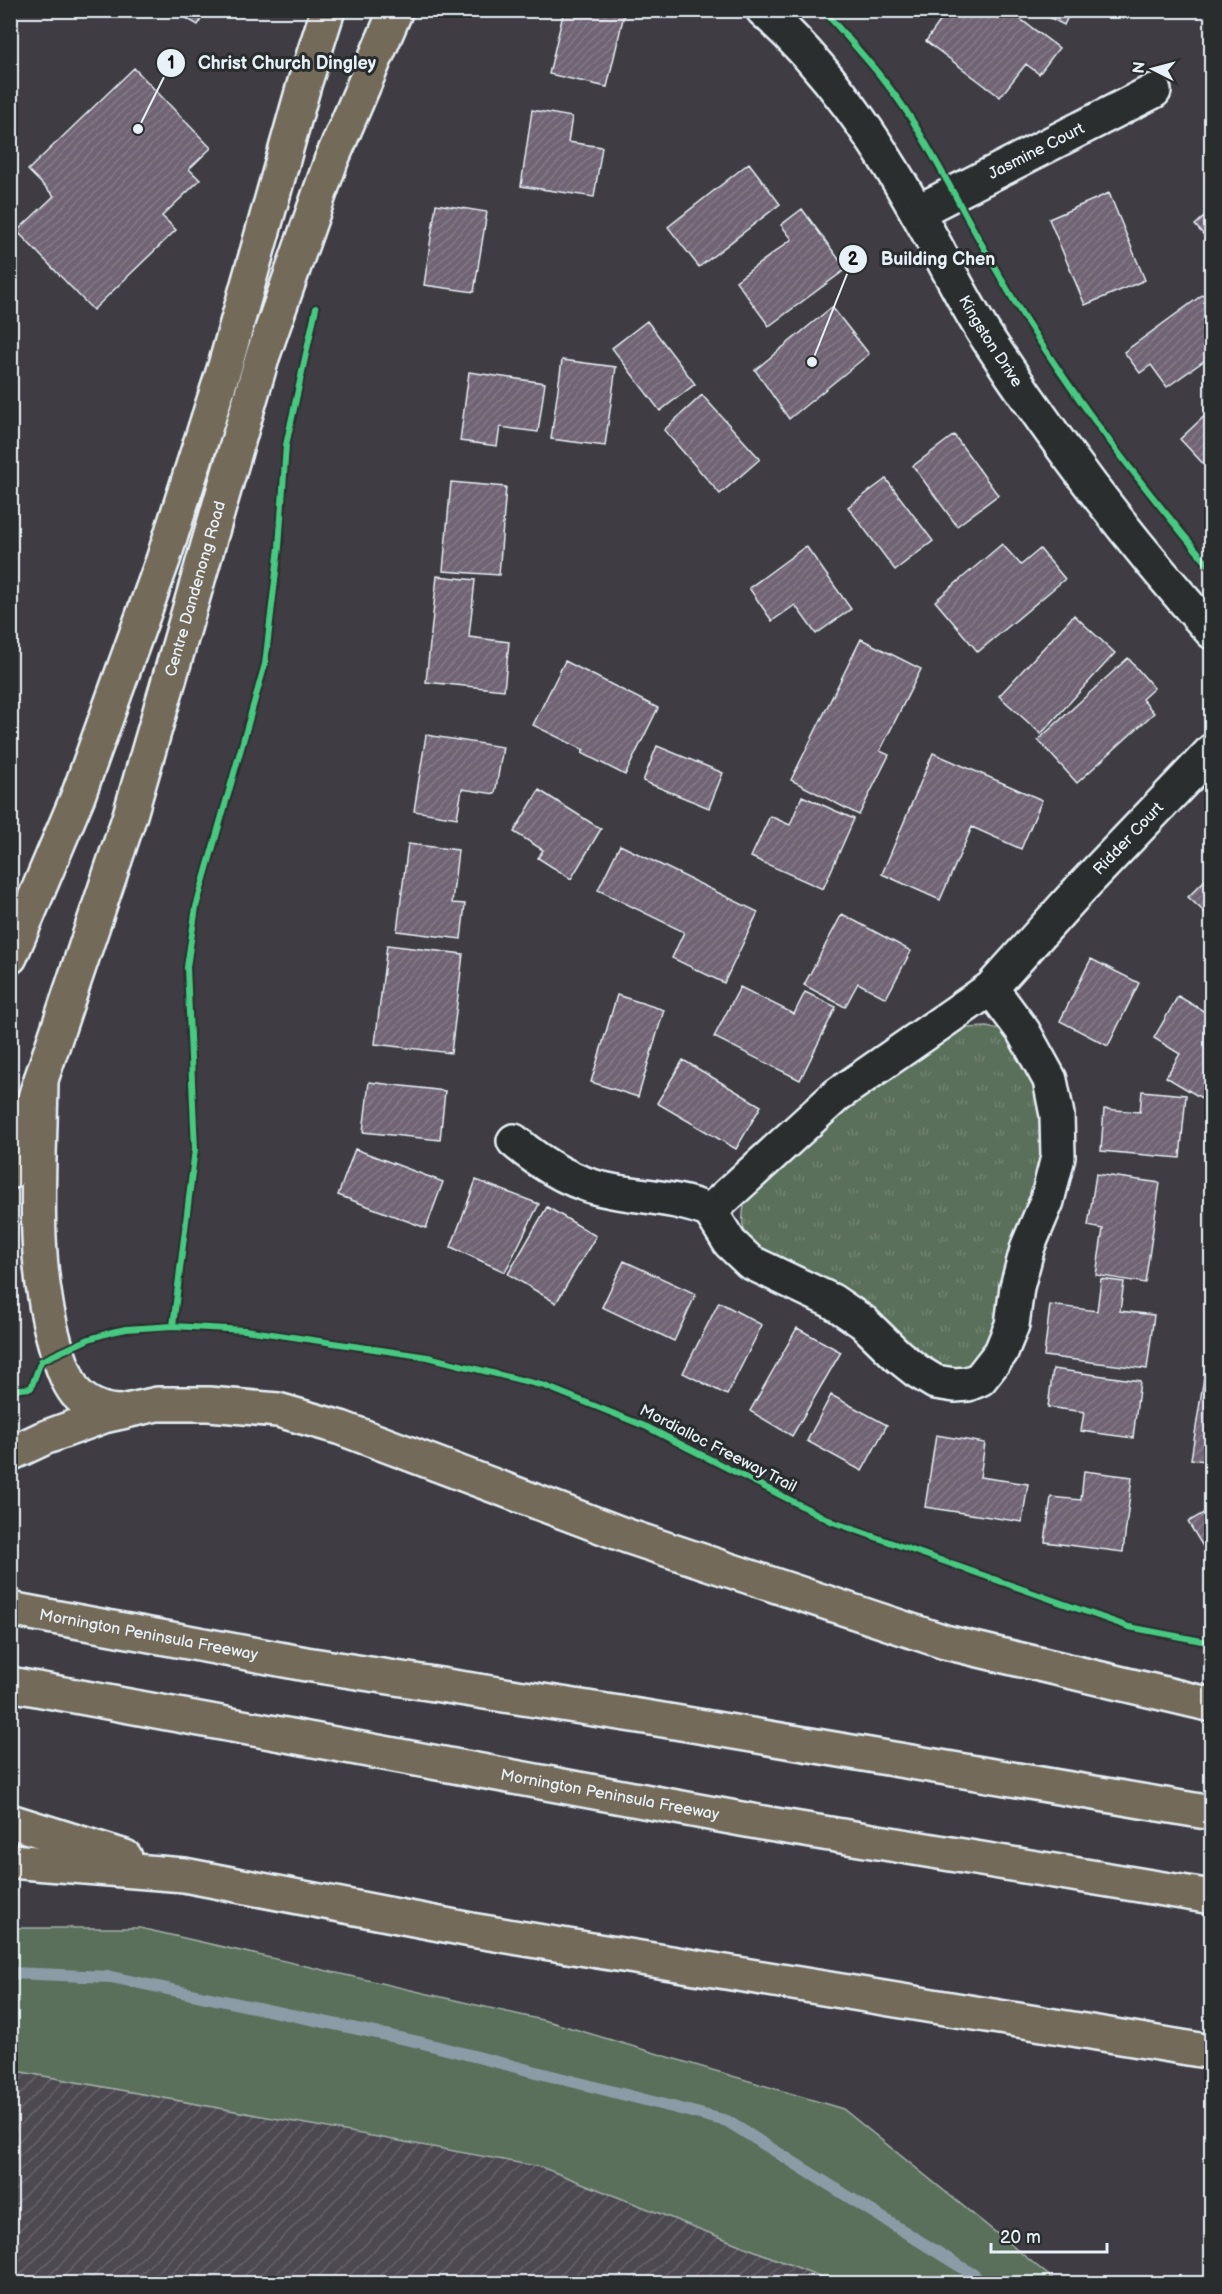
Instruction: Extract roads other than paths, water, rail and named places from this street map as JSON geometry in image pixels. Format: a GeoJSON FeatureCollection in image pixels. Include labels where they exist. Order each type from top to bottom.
{"type":"FeatureCollection","features":[{"type":"Feature","properties":{"kind":"main road"},"geometry":{"type":"LineString","coordinates":[[10,957],[78,796],[163,560],[225,366],[304,85],[328,10]]}},
{"type":"Feature","properties":{"kind":"main road","name":"Centre Dandenong Road"},"geometry":{"type":"LineString","coordinates":[[10,1172],[130,815],[263,355],[319,191],[396,10]]}},
{"type":"Feature","properties":{"kind":"main road"},"geometry":{"type":"LineString","coordinates":[[42,1080],[39,1223],[42,1279],[48,1313],[58,1353],[75,1391],[93,1406],[121,1412]]}},
{"type":"Feature","properties":{"kind":"main road"},"geometry":{"type":"LineString","coordinates":[[10,1454],[66,1429],[121,1412],[157,1404],[209,1404],[278,1410],[383,1442],[627,1536],[945,1642],[1212,1705]]}},
{"type":"Feature","properties":{"kind":"main road","name":"Mornington Peninsula Freeway"},"geometry":{"type":"LineString","coordinates":[[10,1609],[306,1664],[645,1717],[1212,1814]]}},
{"type":"Feature","properties":{"kind":"main road","name":"Mornington Peninsula Freeway"},"geometry":{"type":"LineString","coordinates":[[10,1684],[763,1823],[1212,1897]]}},
{"type":"Feature","properties":{"kind":"main road"},"geometry":{"type":"LineString","coordinates":[[10,1821],[183,1875]]}},
{"type":"Feature","properties":{"kind":"main road"},"geometry":{"type":"LineString","coordinates":[[10,1861],[183,1875],[471,1930],[1212,2052]]}},
{"type":"Feature","properties":{"kind":"street","name":"Kingston Drive"},"geometry":{"type":"LineString","coordinates":[[763,10],[827,74],[872,136],[984,332],[1043,420],[1113,515],[1212,632]]}},
{"type":"Feature","properties":{"kind":"street","name":"Jasmine Court"},"geometry":{"type":"LineString","coordinates":[[917,212],[1154,92]]}},
{"type":"Feature","properties":{"kind":"street","name":"Ridder Court"},"geometry":{"type":"LineString","coordinates":[[710,1211],[837,1095],[992,988],[1135,829],[1212,751]]}},
{"type":"Feature","properties":{"kind":"street"},"geometry":{"type":"LineString","coordinates":[[514,1142],[536,1160],[573,1179],[609,1190],[690,1203],[710,1211],[730,1243],[750,1262],[832,1301],[863,1322],[916,1371],[935,1382],[968,1384],[980,1379],[1001,1352],[1012,1325],[1020,1276],[1028,1246],[1047,1201],[1058,1157],[1057,1115],[1050,1080],[1023,1031],[992,988]]}},
{"type":"Feature","properties":{"kind":"waterway"},"geometry":{"type":"LineString","coordinates":[[10,1973],[111,1977],[419,2042],[727,2121],[974,2275],[981,2284]]}},
{"type":"Feature","properties":{"kind":"place","name":"Christ Church Dingley"},"geometry":{"type":"Point","coordinates":[138,129]}},
{"type":"Feature","properties":{"kind":"place","name":"Building Chen"},"geometry":{"type":"Point","coordinates":[812,362]}}]}
